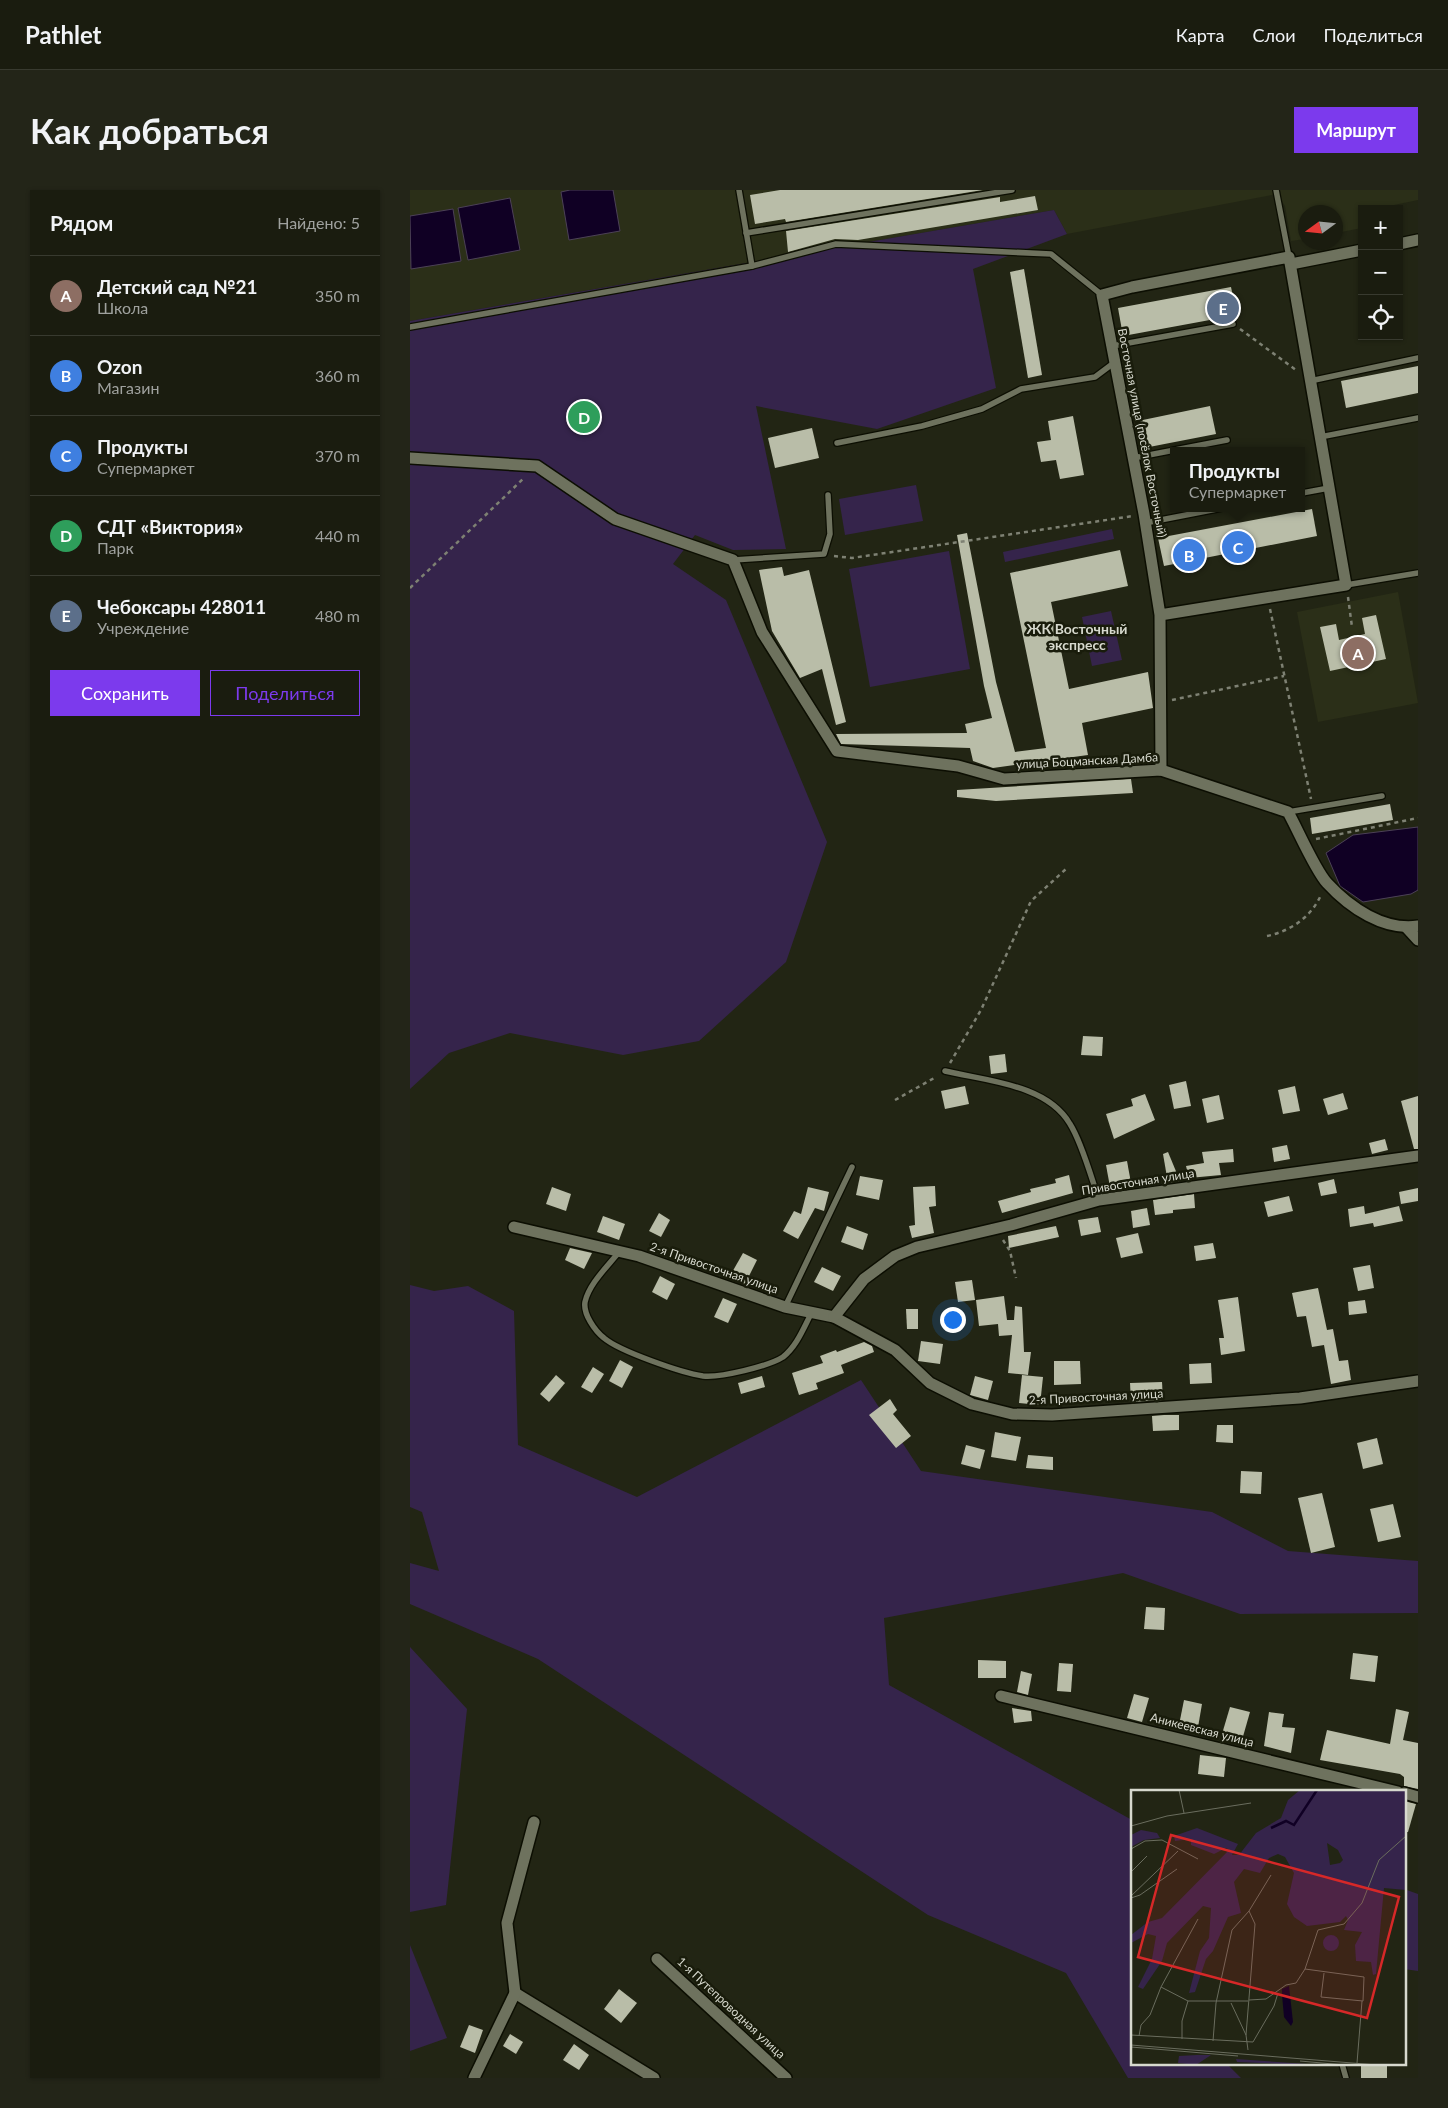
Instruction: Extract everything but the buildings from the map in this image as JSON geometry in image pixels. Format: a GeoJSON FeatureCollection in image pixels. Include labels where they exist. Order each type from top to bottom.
{"type":"FeatureCollection","features":[{"type":"Feature","properties":{"kind":"street"},"geometry":{"type":"LineString","coordinates":[[1403,243],[1418,240]]}},
{"type":"Feature","properties":{"kind":"street"},"geometry":{"type":"LineString","coordinates":[[1102,295],[1132,286],[1358,251]]}},
{"type":"Feature","properties":{"kind":"street"},"geometry":{"type":"LineString","coordinates":[[1160,615],[1346,585],[1290,260]]}},
{"type":"Feature","properties":{"kind":"street","name":"Восточная улица (посёлок Восточный)"},"geometry":{"type":"LineString","coordinates":[[1102,295],[1145,518],[1160,615],[1161,770]]}},
{"type":"Feature","properties":{"kind":"street"},"geometry":{"type":"LineString","coordinates":[[410,458],[537,466],[615,519],[734,560]]}},
{"type":"Feature","properties":{"kind":"street","name":"улица Боцманская Дамба"},"geometry":{"type":"LineString","coordinates":[[734,560],[762,632],[837,751],[958,766],[1004,779],[1161,770],[1288,812]]}},
{"type":"Feature","properties":{"kind":"street"},"geometry":{"type":"LineString","coordinates":[[1288,812],[1326,882],[1366,916],[1412,927],[1418,940]]}},
{"type":"Feature","properties":{"kind":"street","name":"Привосточная улица"},"geometry":{"type":"LineString","coordinates":[[834,1317],[864,1280],[895,1256],[917,1247],[998,1228],[1099,1200],[1418,1156]]}},
{"type":"Feature","properties":{"kind":"street","name":"2-я Привосточная улица"},"geometry":{"type":"LineString","coordinates":[[514,1227],[639,1256],[785,1307],[834,1317],[895,1350],[930,1383],[972,1404],[1012,1414],[1052,1415],[1300,1398],[1418,1381]]}},
{"type":"Feature","properties":{"kind":"street","name":"Аникеевская улица"},"geometry":{"type":"LineString","coordinates":[[1001,1696],[1390,1790]]}},
{"type":"Feature","properties":{"kind":"street"},"geometry":{"type":"LineString","coordinates":[[474,2078],[514,1993],[507,1923],[534,1822]]}},
{"type":"Feature","properties":{"kind":"street","name":"1-я Путепроводная улица"},"geometry":{"type":"LineString","coordinates":[[658,1959],[786,2078]]}},
{"type":"Feature","properties":{"kind":"street"},"geometry":{"type":"LineString","coordinates":[[514,1993],[654,2078]]}},
{"type":"Feature","properties":{"kind":"lane"},"geometry":{"type":"LineString","coordinates":[[739,190],[752,266]]}},
{"type":"Feature","properties":{"kind":"lane"},"geometry":{"type":"LineString","coordinates":[[746,233],[1012,190]]}},
{"type":"Feature","properties":{"kind":"lane"},"geometry":{"type":"LineString","coordinates":[[1276,190],[1290,260]]}},
{"type":"Feature","properties":{"kind":"lane"},"geometry":{"type":"LineString","coordinates":[[410,327],[752,266],[836,244],[1051,254],[1102,295]]}},
{"type":"Feature","properties":{"kind":"lane"},"geometry":{"type":"LineString","coordinates":[[1112,346],[1233,324]]}},
{"type":"Feature","properties":{"kind":"lane"},"geometry":{"type":"LineString","coordinates":[[1310,381],[1418,358]]}},
{"type":"Feature","properties":{"kind":"lane"},"geometry":{"type":"LineString","coordinates":[[837,443],[922,426],[982,409],[1021,390],[1095,377],[1115,362]]}},
{"type":"Feature","properties":{"kind":"lane"},"geometry":{"type":"LineString","coordinates":[[1320,436],[1418,418]]}},
{"type":"Feature","properties":{"kind":"lane"},"geometry":{"type":"LineString","coordinates":[[1190,447],[1227,440]]}},
{"type":"Feature","properties":{"kind":"lane"},"geometry":{"type":"LineString","coordinates":[[1133,458],[1170,451]]}},
{"type":"Feature","properties":{"kind":"lane"},"geometry":{"type":"LineString","coordinates":[[1305,492],[1329,488]]}},
{"type":"Feature","properties":{"kind":"lane"},"geometry":{"type":"LineString","coordinates":[[734,560],[824,554],[830,534],[828,495]]}},
{"type":"Feature","properties":{"kind":"lane"},"geometry":{"type":"LineString","coordinates":[[1145,518],[1191,512]]}},
{"type":"Feature","properties":{"kind":"lane"},"geometry":{"type":"LineString","coordinates":[[1346,585],[1418,573]]}},
{"type":"Feature","properties":{"kind":"lane"},"geometry":{"type":"LineString","coordinates":[[1288,812],[1382,796]]}},
{"type":"Feature","properties":{"kind":"lane"},"geometry":{"type":"LineString","coordinates":[[945,1072],[1028,1090],[1056,1106],[1070,1124],[1099,1200]]}},
{"type":"Feature","properties":{"kind":"lane"},"geometry":{"type":"LineString","coordinates":[[785,1307],[852,1167]]}},
{"type":"Feature","properties":{"kind":"lane"},"geometry":{"type":"LineString","coordinates":[[619,1252],[595,1282],[585,1303],[587,1317],[604,1338],[636,1356],[703,1376],[728,1375],[782,1358],[793,1348],[812,1312]]}},
{"type":"Feature","properties":{"kind":"path"},"geometry":{"type":"LineString","coordinates":[[1233,324],[1310,381]]}},
{"type":"Feature","properties":{"kind":"path"},"geometry":{"type":"LineString","coordinates":[[410,588],[537,466]]}},
{"type":"Feature","properties":{"kind":"path"},"geometry":{"type":"LineString","coordinates":[[824,554],[852,558],[1145,518]]}},
{"type":"Feature","properties":{"kind":"path"},"geometry":{"type":"LineString","coordinates":[[1346,585],[1352,627]]}},
{"type":"Feature","properties":{"kind":"path"},"geometry":{"type":"LineString","coordinates":[[1268,598],[1313,808]]}},
{"type":"Feature","properties":{"kind":"path"},"geometry":{"type":"LineString","coordinates":[[1160,703],[1284,676]]}},
{"type":"Feature","properties":{"kind":"path"},"geometry":{"type":"LineString","coordinates":[[1305,843],[1331,834],[1418,818]]}},
{"type":"Feature","properties":{"kind":"path"},"geometry":{"type":"LineString","coordinates":[[895,1100],[945,1072],[981,1010],[1031,901],[1066,869]]}},
{"type":"Feature","properties":{"kind":"path"},"geometry":{"type":"LineString","coordinates":[[1268,936],[1281,933],[1301,922],[1317,902],[1326,882]]}},
{"type":"Feature","properties":{"kind":"path"},"geometry":{"type":"LineString","coordinates":[[998,1228],[1010,1251],[1016,1278]]}},
{"type":"Feature","properties":{"kind":"shaded area"},"geometry":{"type":"Polygon","coordinates":[[[410,190],[1418,190],[1418,200],[1394,205],[1358,205],[1358,229],[1343,232],[1343,205],[1298,205],[1298,240],[1291,241],[1285,206],[1277,194],[1067,234],[1054,210],[410,321],[410,190]]]}},
{"type":"Feature","properties":{"kind":"shaded area"},"geometry":{"type":"Polygon","coordinates":[[[570,190],[613,190],[620,231],[569,240],[561,192],[570,190]]]}},
{"type":"Feature","properties":{"kind":"shaded area"},"geometry":{"type":"Polygon","coordinates":[[[510,198],[520,250],[468,260],[458,208],[510,198]]]}},
{"type":"Feature","properties":{"kind":"shaded area"},"geometry":{"type":"Polygon","coordinates":[[[453,209],[461,261],[411,269],[410,216],[453,209]]]}},
{"type":"Feature","properties":{"kind":"shaded area"},"geometry":{"type":"Polygon","coordinates":[[[1054,210],[1067,234],[973,269],[996,388],[877,429],[756,406],[786,549],[733,550],[695,535],[673,564],[726,600],[827,842],[786,962],[699,1041],[623,1055],[510,1033],[449,1053],[410,1089],[410,321],[1054,210]]]}},
{"type":"Feature","properties":{"kind":"shaded area"},"geometry":{"type":"Polygon","coordinates":[[[916,485],[923,521],[845,535],[839,499],[916,485]]]}},
{"type":"Feature","properties":{"kind":"shaded area"},"geometry":{"type":"Polygon","coordinates":[[[1112,529],[1114,539],[1005,562],[1003,552],[1112,529]]]}},
{"type":"Feature","properties":{"kind":"shaded area"},"geometry":{"type":"Polygon","coordinates":[[[949,551],[970,669],[870,687],[849,569],[949,551]]]}},
{"type":"Feature","properties":{"kind":"shaded area"},"geometry":{"type":"Polygon","coordinates":[[[1398,592],[1418,703],[1318,722],[1297,612],[1398,592]]]}},
{"type":"Feature","properties":{"kind":"shaded area"},"geometry":{"type":"Polygon","coordinates":[[[1111,611],[1122,660],[1092,666],[1082,617],[1111,611]]]}},
{"type":"Feature","properties":{"kind":"shaded area"},"geometry":{"type":"Polygon","coordinates":[[[1418,827],[1418,890],[1411,894],[1363,902],[1340,886],[1326,853],[1353,835],[1418,827]]]}},
{"type":"Feature","properties":{"kind":"shaded area"},"geometry":{"type":"Polygon","coordinates":[[[410,1285],[434,1291],[468,1286],[514,1311],[518,1445],[637,1497],[861,1380],[921,1471],[1212,1512],[1288,1551],[1418,1561],[1418,1613],[1240,1614],[1123,1573],[884,1618],[889,1685],[1131,1819],[1131,2066],[1229,2066],[1241,2078],[1128,2078],[1066,1973],[928,1915],[538,1659],[410,1604],[410,1563],[439,1571],[422,1512],[410,1507],[410,1285]]]}},
{"type":"Feature","properties":{"kind":"shaded area"},"geometry":{"type":"Polygon","coordinates":[[[410,1647],[467,1709],[446,1905],[410,1912],[410,1647]]]}},
{"type":"Feature","properties":{"kind":"shaded area"},"geometry":{"type":"Polygon","coordinates":[[[1406,1890],[1418,1894],[1418,1971],[1406,1969],[1406,1890]]]}},
{"type":"Feature","properties":{"kind":"shaded area"},"geometry":{"type":"Polygon","coordinates":[[[410,1945],[447,2038],[410,2051],[410,1945]]]}},
{"type":"Feature","properties":{"kind":"place","name":"Чебоксары 428011"},"geometry":{"type":"Point","coordinates":[1223,308]}},
{"type":"Feature","properties":{"kind":"place","name":"СДТ «Виктория»"},"geometry":{"type":"Point","coordinates":[584,417]}},
{"type":"Feature","properties":{"kind":"place","name":"Продукты"},"geometry":{"type":"Point","coordinates":[1238,547]}},
{"type":"Feature","properties":{"kind":"place","name":"Ozon"},"geometry":{"type":"Point","coordinates":[1189,555]}},
{"type":"Feature","properties":{"kind":"place","name":"Детский сад №21"},"geometry":{"type":"Point","coordinates":[1358,653]}},
{"type":"Feature","properties":{"kind":"district","name":"ЖК Восточный экспресс"},"geometry":{"type":"Point","coordinates":[1077,638]}}]}
